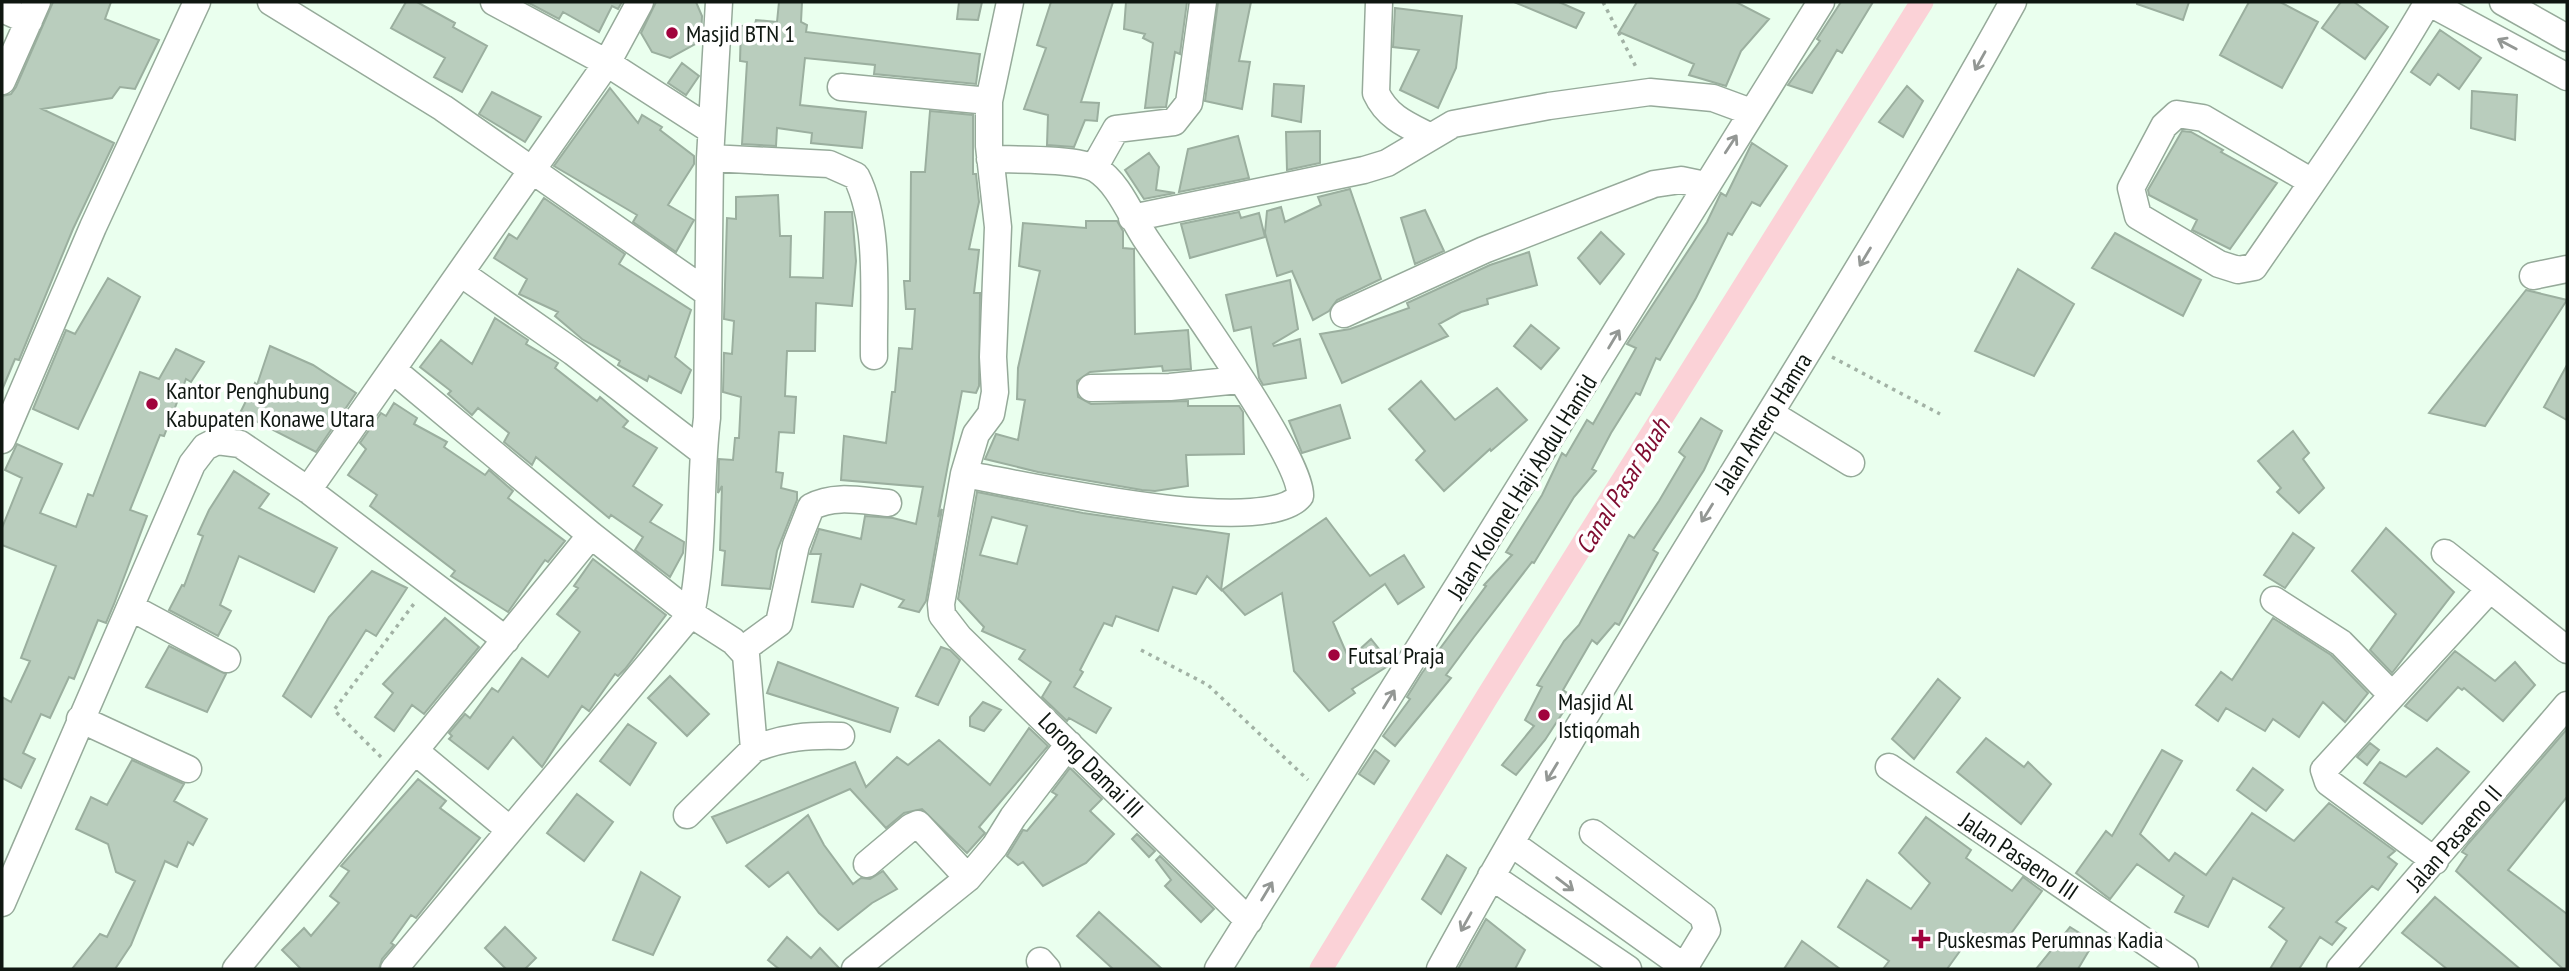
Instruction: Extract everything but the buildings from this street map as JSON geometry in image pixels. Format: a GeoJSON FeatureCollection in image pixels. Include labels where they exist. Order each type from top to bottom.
{"type":"FeatureCollection","features":[{"type":"Feature","properties":{"kind":"street"},"geometry":{"type":"LineString","coordinates":[[2,440],[93,227],[197,2]]}},
{"type":"Feature","properties":{"kind":"street"},"geometry":{"type":"LineString","coordinates":[[271,2],[443,108],[708,293]]}},
{"type":"Feature","properties":{"kind":"street"},"geometry":{"type":"LineString","coordinates":[[496,2],[607,63],[711,130]]}},
{"type":"Feature","properties":{"kind":"street"},"geometry":{"type":"LineString","coordinates":[[308,490],[462,274],[607,63],[639,2]]}},
{"type":"Feature","properties":{"kind":"street"},"geometry":{"type":"LineString","coordinates":[[394,969],[691,614],[698,580],[703,452],[708,418],[710,158],[719,2]]}},
{"type":"Feature","properties":{"kind":"street"},"geometry":{"type":"LineString","coordinates":[[990,159],[1063,162],[1094,168],[1113,184],[1132,218],[1211,330],[1299,483],[1300,496],[1291,504],[1244,514],[1120,503],[964,474],[976,433],[991,414],[995,392],[993,357],[998,227],[990,159],[989,102],[1010,2]]}},
{"type":"Feature","properties":{"kind":"street"},"geometry":{"type":"LineString","coordinates":[[1094,168],[1116,129],[1174,122],[1189,103],[1203,2]]}},
{"type":"Feature","properties":{"kind":"street"},"geometry":{"type":"LineString","coordinates":[[1379,2],[1376,93],[1381,105],[1395,118],[1429,136]]}},
{"type":"Feature","properties":{"kind":"street","name":"Jalan Kolonel Haji Abdul Hamid"},"geometry":{"type":"LineString","coordinates":[[1218,969],[1609,347],[1705,184],[1821,2]]}},
{"type":"Feature","properties":{"kind":"street","name":"Jalan Antero Hamra"},"geometry":{"type":"LineString","coordinates":[[1440,969],[1491,876],[1690,540],[1811,346],[2013,2]]}},
{"type":"Feature","properties":{"kind":"street"},"geometry":{"type":"LineString","coordinates":[[2312,182],[2203,118],[2177,114],[2158,137],[2131,188],[2131,200],[2138,216],[2219,264],[2238,270],[2254,267],[2383,80],[2428,2],[2567,77]]}},
{"type":"Feature","properties":{"kind":"street"},"geometry":{"type":"LineString","coordinates":[[2503,2],[2567,37]]}},
{"type":"Feature","properties":{"kind":"street"},"geometry":{"type":"LineString","coordinates":[[2,9],[33,11],[2,81]]}},
{"type":"Feature","properties":{"kind":"street"},"geometry":{"type":"LineString","coordinates":[[841,87],[989,102]]}},
{"type":"Feature","properties":{"kind":"street"},"geometry":{"type":"LineString","coordinates":[[1132,218],[1364,170],[1387,163],[1453,124],[1486,116],[1650,92],[1713,98],[1751,112]]}},
{"type":"Feature","properties":{"kind":"street"},"geometry":{"type":"LineString","coordinates":[[710,158],[829,164],[856,176],[868,206],[871,230],[874,356]]}},
{"type":"Feature","properties":{"kind":"street"},"geometry":{"type":"LineString","coordinates":[[1344,314],[1484,250],[1654,184],[1681,180],[1705,184]]}},
{"type":"Feature","properties":{"kind":"street"},"geometry":{"type":"LineString","coordinates":[[2533,276],[2567,269]]}},
{"type":"Feature","properties":{"kind":"street"},"geometry":{"type":"LineString","coordinates":[[462,274],[573,352],[703,452]]}},
{"type":"Feature","properties":{"kind":"street"},"geometry":{"type":"LineString","coordinates":[[393,370],[592,536],[691,614],[733,641],[742,650],[746,655],[749,675],[754,749]]}},
{"type":"Feature","properties":{"kind":"street"},"geometry":{"type":"LineString","coordinates":[[1091,388],[1170,387],[1239,380]]}},
{"type":"Feature","properties":{"kind":"street"},"geometry":{"type":"LineString","coordinates":[[1770,413],[1852,463]]}},
{"type":"Feature","properties":{"kind":"street"},"geometry":{"type":"LineString","coordinates":[[2,903],[192,464],[205,447],[217,441],[240,444],[308,490],[506,639]]}},
{"type":"Feature","properties":{"kind":"street","name":"Lorong Damai III"},"geometry":{"type":"LineString","coordinates":[[964,474],[940,604],[942,615],[959,636],[1249,921]]}},
{"type":"Feature","properties":{"kind":"street"},"geometry":{"type":"LineString","coordinates":[[742,650],[779,623],[796,545],[811,507],[824,500],[888,503]]}},
{"type":"Feature","properties":{"kind":"street"},"geometry":{"type":"LineString","coordinates":[[236,969],[592,536]]}},
{"type":"Feature","properties":{"kind":"street"},"geometry":{"type":"LineString","coordinates":[[2445,554],[2567,650]]}},
{"type":"Feature","properties":{"kind":"street"},"geometry":{"type":"LineString","coordinates":[[2435,861],[2324,777],[2324,770],[2490,589]]}},
{"type":"Feature","properties":{"kind":"street"},"geometry":{"type":"LineString","coordinates":[[2274,600],[2341,643],[2392,695]]}},
{"type":"Feature","properties":{"kind":"street"},"geometry":{"type":"LineString","coordinates":[[130,607],[227,659]]}},
{"type":"Feature","properties":{"kind":"street","name":"Jalan Pasaeno II"},"geometry":{"type":"LineString","coordinates":[[2340,969],[2567,705]]}},
{"type":"Feature","properties":{"kind":"street"},"geometry":{"type":"LineString","coordinates":[[80,719],[188,769]]}},
{"type":"Feature","properties":{"kind":"street"},"geometry":{"type":"LineString","coordinates":[[687,815],[754,749],[777,740],[803,735],[841,736]]}},
{"type":"Feature","properties":{"kind":"street"},"geometry":{"type":"LineString","coordinates":[[855,969],[968,878],[995,846],[1069,744]]}},
{"type":"Feature","properties":{"kind":"street"},"geometry":{"type":"LineString","coordinates":[[415,751],[510,830]]}},
{"type":"Feature","properties":{"kind":"street","name":"Jalan Pasaeno III"},"geometry":{"type":"LineString","coordinates":[[1889,767],[2185,969]]}},
{"type":"Feature","properties":{"kind":"street"},"geometry":{"type":"LineString","coordinates":[[867,864],[918,824],[968,878]]}},
{"type":"Feature","properties":{"kind":"street"},"geometry":{"type":"LineString","coordinates":[[1511,843],[1686,968],[1707,930],[1703,916],[1593,833]]}},
{"type":"Feature","properties":{"kind":"street"},"geometry":{"type":"LineString","coordinates":[[1491,876],[1628,969]]}},
{"type":"Feature","properties":{"kind":"path"},"geometry":{"type":"LineString","coordinates":[[1603,2],[1650,92]]}},
{"type":"Feature","properties":{"kind":"path"},"geometry":{"type":"LineString","coordinates":[[1811,346],[1940,414]]}},
{"type":"Feature","properties":{"kind":"path"},"geometry":{"type":"LineString","coordinates":[[397,774],[334,710],[430,582]]}},
{"type":"Feature","properties":{"kind":"path"},"geometry":{"type":"LineString","coordinates":[[1142,650],[1208,685],[1325,796]]}},
{"type":"Feature","properties":{"kind":"waterway","name":"Canal Pasar Buah"},"geometry":{"type":"LineString","coordinates":[[1321,969],[1487,697],[1922,2]]}},
{"type":"Feature","properties":{"kind":"place","name":"Masjid BTN 1"},"geometry":{"type":"Point","coordinates":[672,33]}},
{"type":"Feature","properties":{"kind":"place","name":"Kantor Penghubung Kabupaten Konawe Utara"},"geometry":{"type":"Point","coordinates":[152,404]}},
{"type":"Feature","properties":{"kind":"place","name":"Futsal Praja"},"geometry":{"type":"Point","coordinates":[1334,655]}},
{"type":"Feature","properties":{"kind":"place","name":"Masjid Al Istiqomah"},"geometry":{"type":"Point","coordinates":[1544,715]}},
{"type":"Feature","properties":{"kind":"place","name":"Puskesmas Perumnas Kadia"},"geometry":{"type":"Point","coordinates":[1921,939]}}]}
